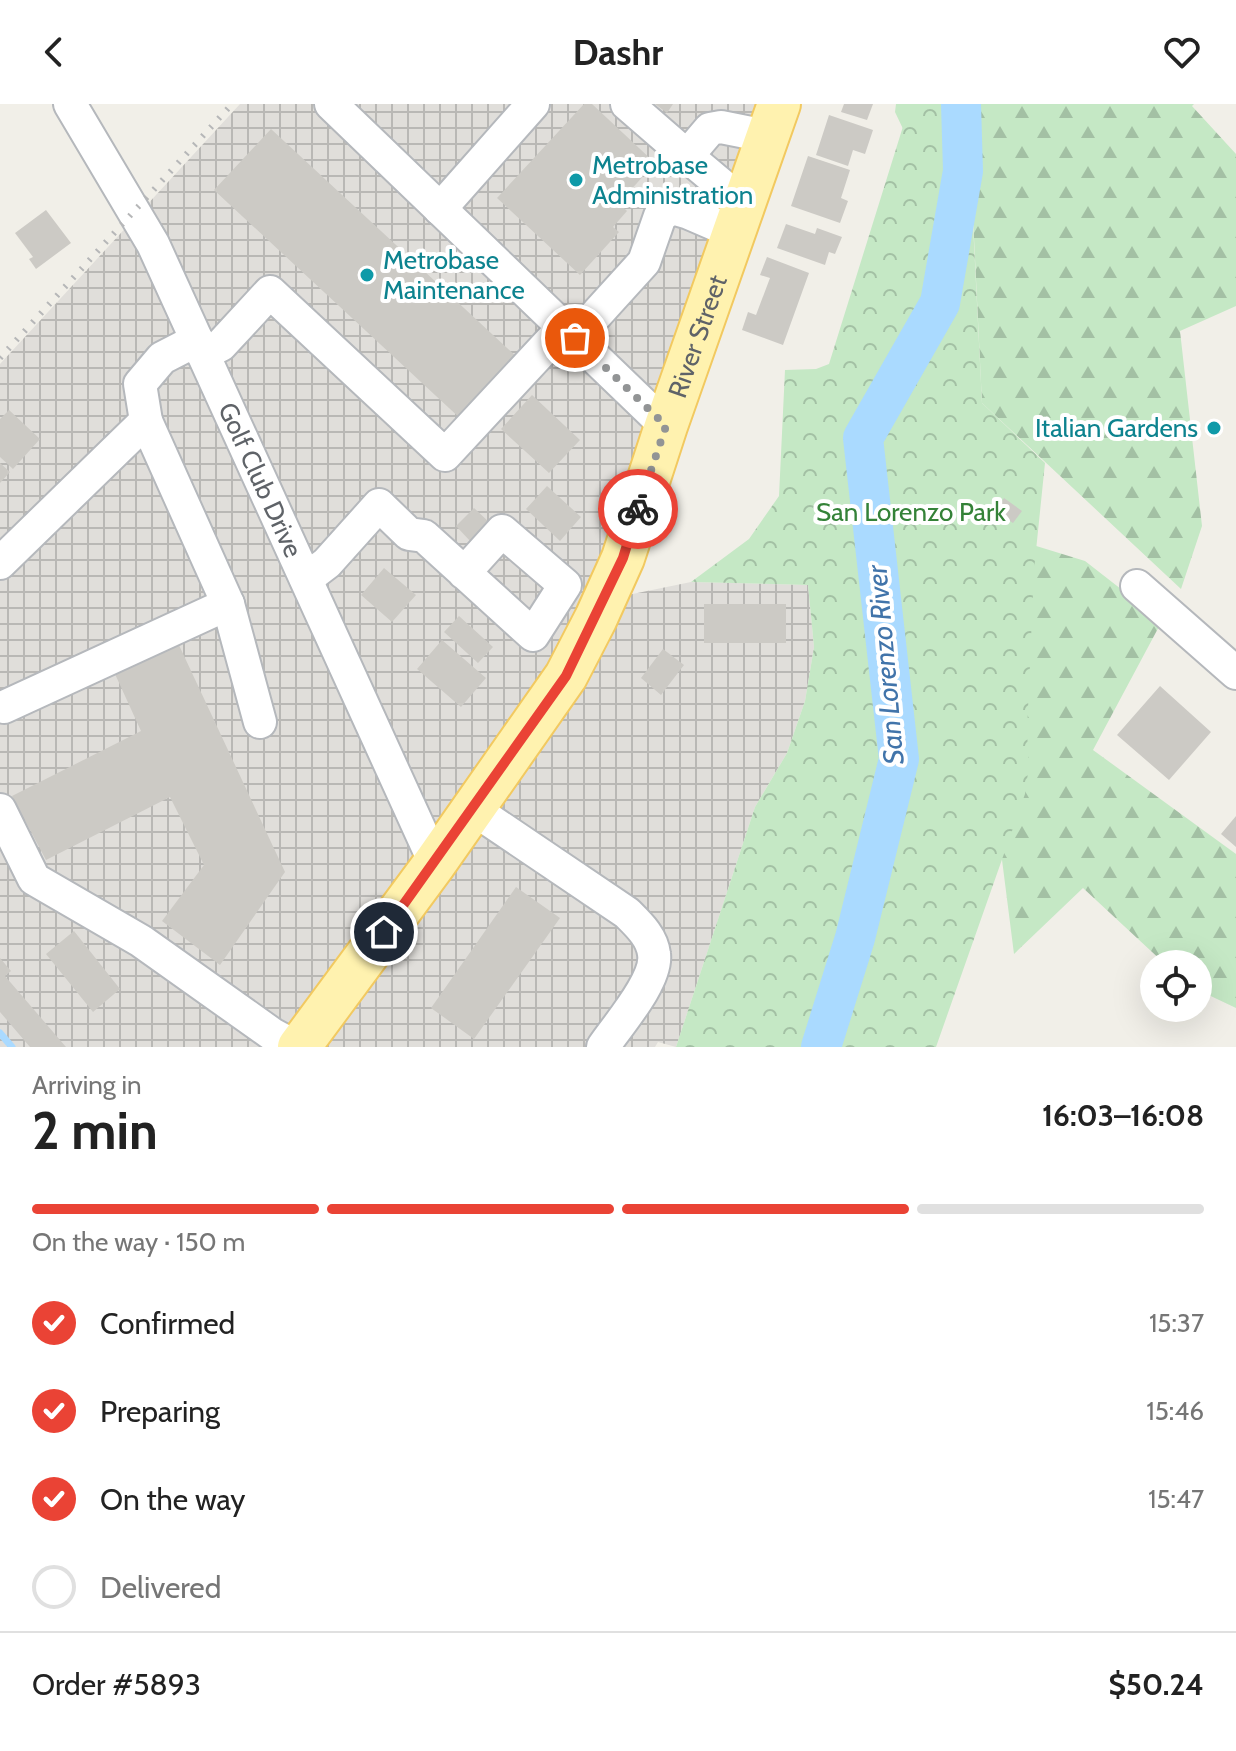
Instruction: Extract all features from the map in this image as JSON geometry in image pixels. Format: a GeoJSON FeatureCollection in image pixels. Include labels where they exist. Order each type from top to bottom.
{"type":"FeatureCollection","features":[{"type":"Feature","properties":{"kind":"main road","name":"River Street"},"geometry":{"type":"LineString","coordinates":[[297,1047],[435,863],[566,676],[596,618],[623,558],[772,120]]}},
{"type":"Feature","properties":{"kind":"street","name":"Golf Club Drive"},"geometry":{"type":"LineString","coordinates":[[70,104],[153,244],[435,863]]}},
{"type":"Feature","properties":{"kind":"street"},"geometry":{"type":"LineString","coordinates":[[331,104],[666,426]]}},
{"type":"Feature","properties":{"kind":"street"},"geometry":{"type":"LineString","coordinates":[[440,209],[533,104]]}},
{"type":"Feature","properties":{"kind":"street"},"geometry":{"type":"LineString","coordinates":[[627,104],[687,156],[738,218]]}},
{"type":"Feature","properties":{"kind":"street"},"geometry":{"type":"LineString","coordinates":[[687,156],[710,129],[772,120]]}},
{"type":"Feature","properties":{"kind":"street"},"geometry":{"type":"LineString","coordinates":[[260,722],[228,604],[146,421],[140,384],[162,358],[200,347],[221,345],[270,292],[445,455],[644,262],[660,216],[672,208],[738,218]]}},
{"type":"Feature","properties":{"kind":"street"},"geometry":{"type":"LineString","coordinates":[[0,563],[146,421]]}},
{"type":"Feature","properties":{"kind":"street"},"geometry":{"type":"LineString","coordinates":[[306,579],[327,563],[379,505],[409,534],[424,536],[464,573]]}},
{"type":"Feature","properties":{"kind":"street"},"geometry":{"type":"LineString","coordinates":[[1137,586],[1236,673]]}},
{"type":"Feature","properties":{"kind":"street"},"geometry":{"type":"LineString","coordinates":[[1,709],[228,604]]}},
{"type":"Feature","properties":{"kind":"street"},"geometry":{"type":"LineString","coordinates":[[473,809],[627,913],[645,932],[654,955],[651,977],[603,1047]]}},
{"type":"Feature","properties":{"kind":"street"},"geometry":{"type":"LineString","coordinates":[[0,810],[34,879],[141,941],[272,1034],[297,1047]]}},
{"type":"Feature","properties":{"kind":"shaded area"},"geometry":{"type":"Polygon","coordinates":[[[240,104],[781,104],[613,598],[691,582],[808,585],[814,647],[805,701],[787,753],[755,807],[676,1047],[658,1042],[655,1047],[0,1047],[0,364],[240,104]]]}},
{"type":"Feature","properties":{"kind":"green space"},"geometry":{"type":"Polygon","coordinates":[[[896,104],[1194,104],[1192,106],[1236,154],[1236,306],[1180,331],[1202,526],[1181,589],[982,403],[972,197],[940,207],[895,112],[896,104]]]}},
{"type":"Feature","properties":{"kind":"green space","name":"San Lorenzo Park"},"geometry":{"type":"Polygon","coordinates":[[[910,104],[967,104],[982,403],[1045,463],[1034,570],[1027,732],[1029,766],[1025,794],[936,1047],[676,1047],[755,807],[787,753],[805,701],[814,647],[808,585],[691,582],[749,539],[779,496],[785,370],[816,369],[829,364],[910,104]]]}},
{"type":"Feature","properties":{"kind":"green space"},"geometry":{"type":"Polygon","coordinates":[[[959,522],[1085,561],[1162,621],[1093,750],[1236,854],[1236,1008],[1212,997],[1212,950],[1150,950],[1083,888],[1014,954],[959,522]]]}},
{"type":"Feature","properties":{"kind":"building","name":"Metrobase Administration"},"geometry":{"type":"Polygon","coordinates":[[[584,104],[592,104],[655,163],[619,203],[627,211],[613,227],[619,232],[580,275],[497,198],[584,104]]]}},
{"type":"Feature","properties":{"kind":"building"},"geometry":{"type":"Polygon","coordinates":[[[655,104],[673,104],[667,113],[655,104]]]}},
{"type":"Feature","properties":{"kind":"building"},"geometry":{"type":"Polygon","coordinates":[[[844,104],[873,104],[867,120],[841,112],[844,104]]]}},
{"type":"Feature","properties":{"kind":"building"},"geometry":{"type":"Polygon","coordinates":[[[829,115],[873,130],[865,154],[853,150],[848,166],[816,155],[829,115]]]}},
{"type":"Feature","properties":{"kind":"building","name":"Metrobase Maintenance"},"geometry":{"type":"Polygon","coordinates":[[[271,129],[519,359],[463,421],[214,190],[271,129]]]}},
{"type":"Feature","properties":{"kind":"building"},"geometry":{"type":"Polygon","coordinates":[[[808,156],[850,170],[841,198],[848,201],[840,223],[791,206],[808,156]]]}},
{"type":"Feature","properties":{"kind":"building"},"geometry":{"type":"Polygon","coordinates":[[[46,210],[71,243],[36,269],[29,259],[33,257],[15,233],[46,210]]]}},
{"type":"Feature","properties":{"kind":"building"},"geometry":{"type":"Polygon","coordinates":[[[786,224],[815,234],[817,228],[842,237],[835,254],[829,252],[825,265],[777,248],[786,224]]]}},
{"type":"Feature","properties":{"kind":"building"},"geometry":{"type":"Polygon","coordinates":[[[767,257],[809,273],[783,345],[742,330],[748,312],[756,315],[770,278],[760,275],[767,257]]]}},
{"type":"Feature","properties":{"kind":"building"},"geometry":{"type":"Polygon","coordinates":[[[532,395],[580,440],[549,473],[501,429],[532,395]]]}},
{"type":"Feature","properties":{"kind":"building"},"geometry":{"type":"Polygon","coordinates":[[[9,410],[40,439],[13,469],[0,457],[0,419],[9,410]]]}},
{"type":"Feature","properties":{"kind":"building"},"geometry":{"type":"Polygon","coordinates":[[[0,463],[10,472],[0,483],[0,463]]]}},
{"type":"Feature","properties":{"kind":"building"},"geometry":{"type":"Polygon","coordinates":[[[547,486],[581,517],[560,541],[526,509],[547,486]]]}},
{"type":"Feature","properties":{"kind":"building"},"geometry":{"type":"Polygon","coordinates":[[[1004,498],[1022,511],[1013,523],[995,511],[1004,498]]]}},
{"type":"Feature","properties":{"kind":"building"},"geometry":{"type":"Polygon","coordinates":[[[474,508],[490,523],[471,542],[456,526],[474,508]]]}},
{"type":"Feature","properties":{"kind":"building"},"geometry":{"type":"Polygon","coordinates":[[[384,568],[416,595],[392,622],[361,595],[384,568]]]}},
{"type":"Feature","properties":{"kind":"building"},"geometry":{"type":"Polygon","coordinates":[[[704,604],[786,604],[786,643],[704,643],[704,604]]]}},
{"type":"Feature","properties":{"kind":"building"},"geometry":{"type":"Polygon","coordinates":[[[459,616],[493,647],[478,663],[444,632],[459,616]]]}},
{"type":"Feature","properties":{"kind":"building"},"geometry":{"type":"Polygon","coordinates":[[[442,640],[486,678],[461,707],[417,669],[442,640]]]}},
{"type":"Feature","properties":{"kind":"building"},"geometry":{"type":"Polygon","coordinates":[[[178,643],[285,872],[220,965],[162,921],[204,865],[170,797],[46,860],[12,796],[141,731],[115,674],[178,643]]]}},
{"type":"Feature","properties":{"kind":"building"},"geometry":{"type":"Polygon","coordinates":[[[663,649],[684,665],[661,695],[641,678],[663,649]]]}},
{"type":"Feature","properties":{"kind":"building"},"geometry":{"type":"Polygon","coordinates":[[[1160,686],[1211,732],[1169,780],[1117,735],[1160,686]]]}},
{"type":"Feature","properties":{"kind":"building"},"geometry":{"type":"Polygon","coordinates":[[[1236,816],[1236,847],[1221,834],[1236,816]]]}},
{"type":"Feature","properties":{"kind":"building"},"geometry":{"type":"Polygon","coordinates":[[[516,887],[560,918],[474,1039],[431,1008],[516,887]]]}},
{"type":"Feature","properties":{"kind":"building"},"geometry":{"type":"Polygon","coordinates":[[[74,931],[120,989],[93,1012],[46,954],[74,931]]]}},
{"type":"Feature","properties":{"kind":"building"},"geometry":{"type":"Polygon","coordinates":[[[0,958],[11,971],[5,976],[66,1047],[30,1047],[0,1012],[0,958]]]}},
{"type":"Feature","properties":{"kind":"waterway","name":"San Lorenzo River"},"geometry":{"type":"LineString","coordinates":[[821,1047],[855,938],[899,759],[863,438],[940,303],[963,171],[961,104]]}},
{"type":"Feature","properties":{"kind":"waterway"},"geometry":{"type":"LineString","coordinates":[[0,1033],[12,1047]]}},
{"type":"Feature","properties":{"kind":"railway"},"geometry":{"type":"LineString","coordinates":[[0,358],[232,104]]}},
{"type":"Feature","properties":{"kind":"way so far"},"geometry":{"type":"LineString","coordinates":[[575,338],[666,426],[638,509]]}},
{"type":"Feature","properties":{"kind":"place","name":"Metrobase Administration"},"geometry":{"type":"Point","coordinates":[576,180]}},
{"type":"Feature","properties":{"kind":"place","name":"Metrobase Maintenance"},"geometry":{"type":"Point","coordinates":[367,275]}},
{"type":"Feature","properties":{"kind":"place","name":"Italian Gardens"},"geometry":{"type":"Point","coordinates":[1214,428]}},
{"type":"Feature","properties":{"kind":"route"},"geometry":{"type":"LineString","coordinates":[[384,932],[566,676],[623,558],[638,509]]}}]}
